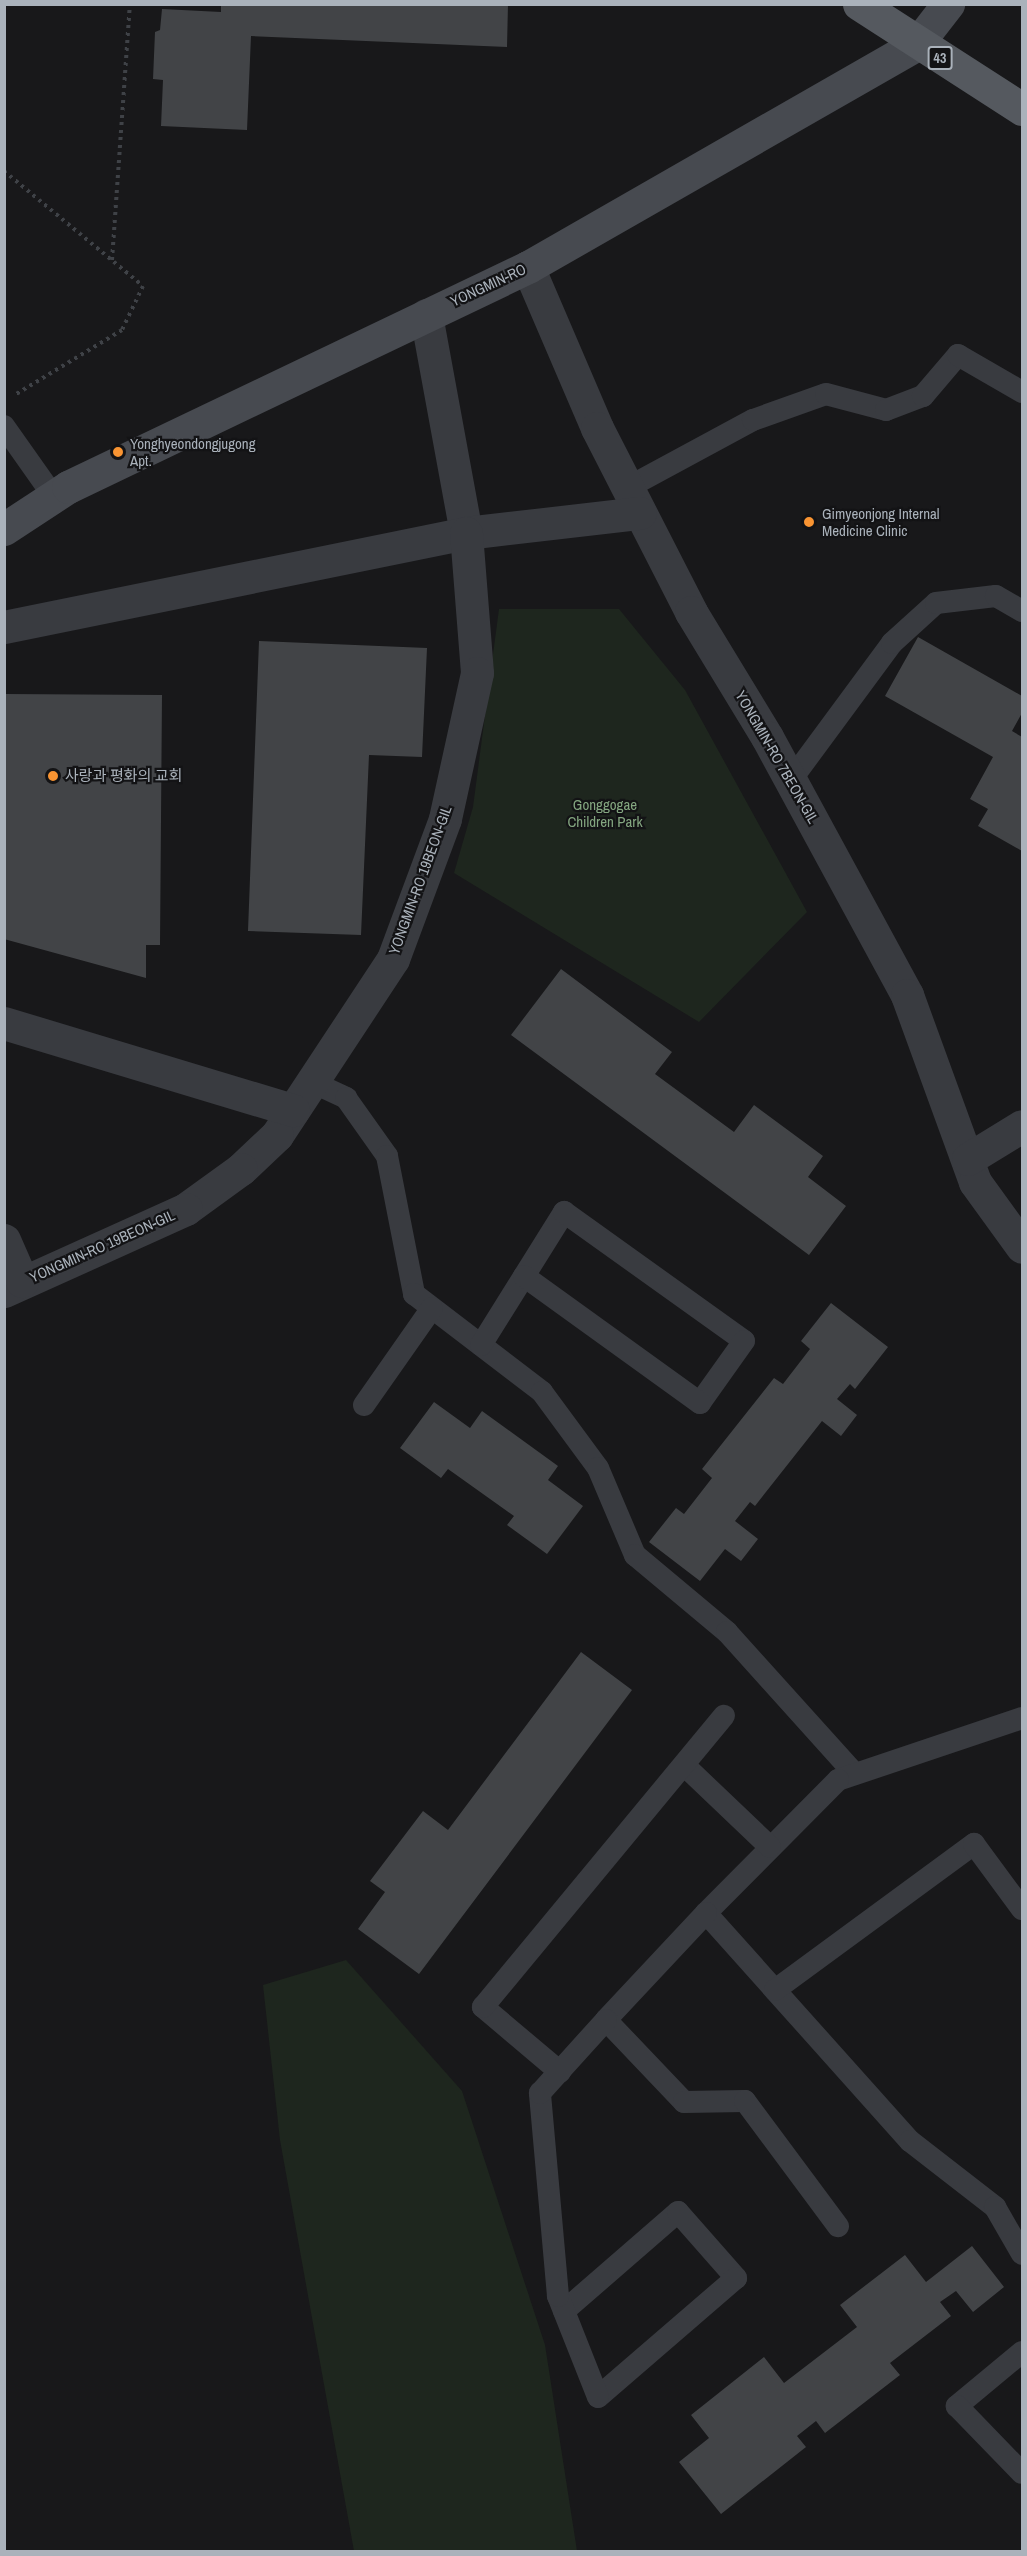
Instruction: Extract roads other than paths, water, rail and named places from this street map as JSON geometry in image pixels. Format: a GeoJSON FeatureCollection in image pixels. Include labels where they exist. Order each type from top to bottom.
{"type":"FeatureCollection","features":[{"type":"Feature","properties":{"kind":"main road","name":"43"},"geometry":{"type":"LineString","coordinates":[[859,4],[917,44],[1023,109]]}},
{"type":"Feature","properties":{"kind":"street","name":"YONGMIN-RO"},"geometry":{"type":"LineString","coordinates":[[4,529],[54,497],[528,267],[917,44],[948,4]]}},
{"type":"Feature","properties":{"kind":"street","name":"YONGMIN-RO 7BEON-GIL"},"geometry":{"type":"LineString","coordinates":[[528,267],[597,428],[691,612],[791,780],[907,995],[975,1182],[1023,1247]]}},
{"type":"Feature","properties":{"kind":"street","name":"YONGMIN-RO 19BEON-GIL"},"geometry":{"type":"LineString","coordinates":[[13,1286],[122,1240],[186,1209],[241,1168],[277,1135],[393,959],[446,819],[477,673],[466,533],[426,315]]}},
{"type":"Feature","properties":{"kind":"street"},"geometry":{"type":"LineString","coordinates":[[4,627],[634,501]]}},
{"type":"Feature","properties":{"kind":"street"},"geometry":{"type":"LineString","coordinates":[[4,1023],[293,1110]]}},
{"type":"Feature","properties":{"kind":"street"},"geometry":{"type":"LineString","coordinates":[[968,1159],[1023,1126]]}},
{"type":"Feature","properties":{"kind":"street"},"geometry":{"type":"LineString","coordinates":[[4,1240],[13,1286]]}},
{"type":"Feature","properties":{"kind":"lane"},"geometry":{"type":"LineString","coordinates":[[634,501],[753,420],[826,394],[886,410],[922,396],[958,356],[1023,392]]}},
{"type":"Feature","properties":{"kind":"lane"},"geometry":{"type":"LineString","coordinates":[[4,426],[54,497]]}},
{"type":"Feature","properties":{"kind":"lane"},"geometry":{"type":"LineString","coordinates":[[791,780],[892,643],[936,603],[996,596],[1023,611]]}},
{"type":"Feature","properties":{"kind":"lane"},"geometry":{"type":"LineString","coordinates":[[312,1082],[346,1098],[387,1156],[414,1294],[549,1401],[598,1468],[635,1555],[727,1632],[855,1774]]}},
{"type":"Feature","properties":{"kind":"lane"},"geometry":{"type":"LineString","coordinates":[[480,1345],[564,1212],[744,1341],[700,1402],[524,1276]]}},
{"type":"Feature","properties":{"kind":"lane"},"geometry":{"type":"LineString","coordinates":[[364,1405],[432,1308]]}},
{"type":"Feature","properties":{"kind":"lane"},"geometry":{"type":"LineString","coordinates":[[560,2072],[483,2007],[685,1766],[724,1716]]}},
{"type":"Feature","properties":{"kind":"lane"},"geometry":{"type":"LineString","coordinates":[[564,2311],[678,2212],[736,2278],[598,2397],[558,2296],[540,2093],[706,1913],[837,1780],[1023,1718]]}},
{"type":"Feature","properties":{"kind":"lane"},"geometry":{"type":"LineString","coordinates":[[685,1766],[770,1847]]}},
{"type":"Feature","properties":{"kind":"lane"},"geometry":{"type":"LineString","coordinates":[[775,1990],[974,1844],[1023,1909]]}},
{"type":"Feature","properties":{"kind":"lane"},"geometry":{"type":"LineString","coordinates":[[706,1913],[910,2141],[995,2207],[1023,2254]]}},
{"type":"Feature","properties":{"kind":"lane"},"geometry":{"type":"LineString","coordinates":[[606,2020],[684,2102],[745,2101],[838,2226]]}},
{"type":"Feature","properties":{"kind":"lane"},"geometry":{"type":"LineString","coordinates":[[1023,2352],[957,2406],[1023,2473]]}},
{"type":"Feature","properties":{"kind":"place","name":"Yonghyeondongjugong Apt."},"geometry":{"type":"Point","coordinates":[118,452]}},
{"type":"Feature","properties":{"kind":"place","name":"Gimyeonjong Internal Medicine Clinic"},"geometry":{"type":"Point","coordinates":[809,522]}},
{"type":"Feature","properties":{"kind":"place","name":"사랑과 평화의 교회"},"geometry":{"type":"Point","coordinates":[53,776]}},
{"type":"Feature","properties":{"kind":"park label","name":"Gonggogae Children Park"},"geometry":{"type":"Point","coordinates":[605,812]}}]}
